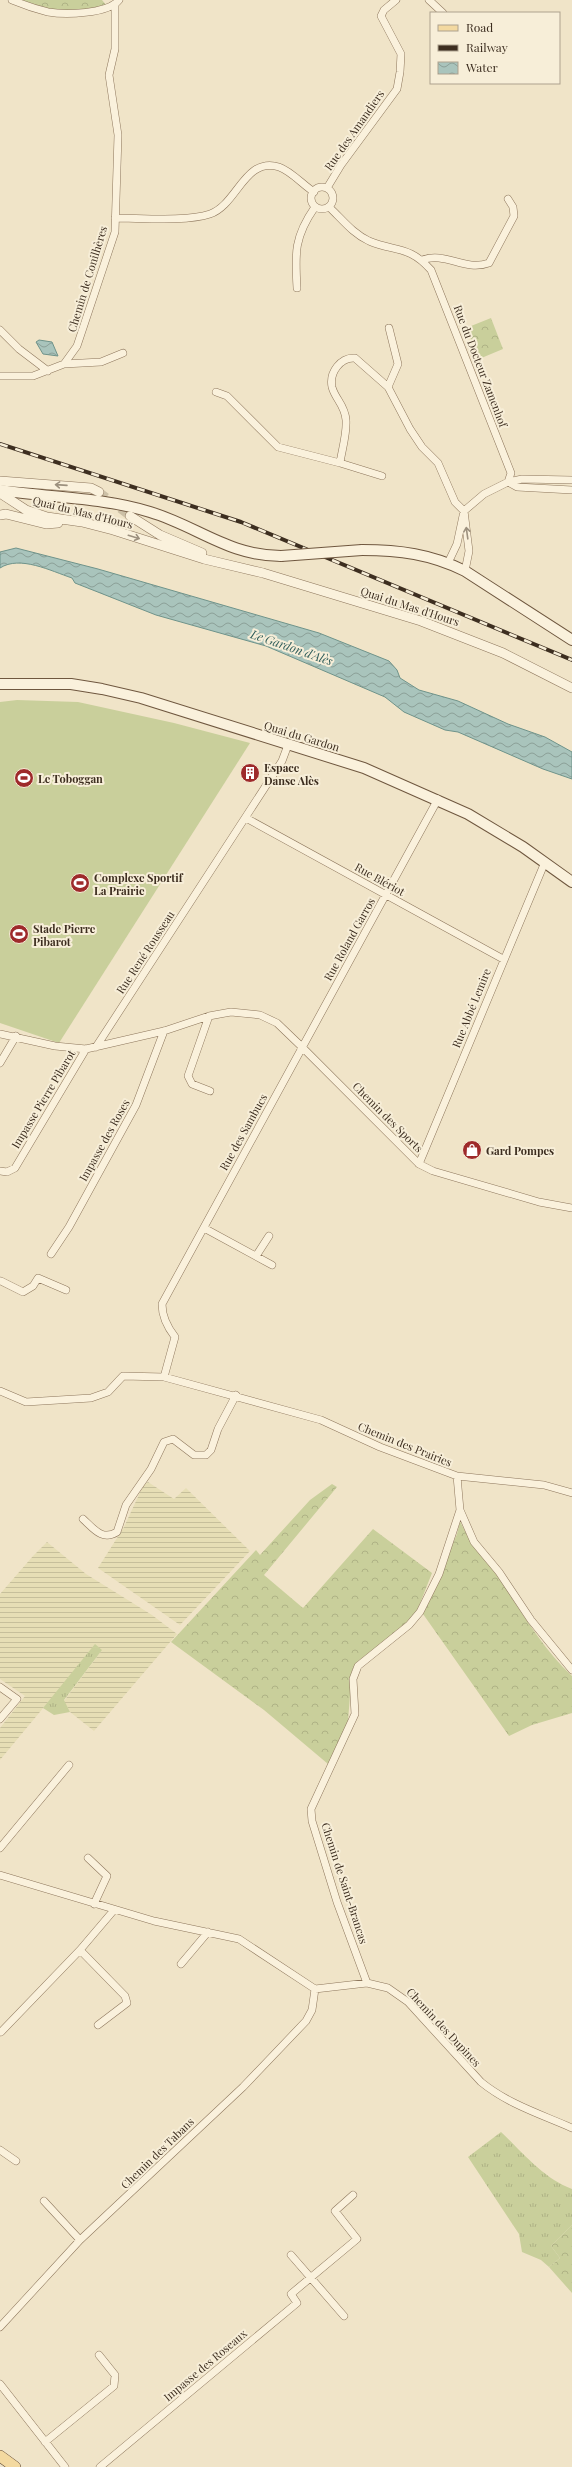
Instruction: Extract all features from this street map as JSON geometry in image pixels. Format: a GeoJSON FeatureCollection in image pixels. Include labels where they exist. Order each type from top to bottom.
{"type":"FeatureCollection","features":[{"type":"Feature","properties":{"kind":"main road"},"geometry":{"type":"LineString","coordinates":[[0,490],[118,504],[151,512],[237,550],[259,555],[281,556],[362,550],[395,550],[428,556],[465,571],[572,640]]}},
{"type":"Feature","properties":{"kind":"main road","name":"Quai du Gardon"},"geometry":{"type":"LineString","coordinates":[[0,684],[71,684],[102,689],[181,710],[364,768],[468,814],[545,862],[572,882]]}},
{"type":"Feature","properties":{"kind":"main road"},"geometry":{"type":"LineString","coordinates":[[0,2456],[10,2466]]}},
{"type":"Feature","properties":{"kind":"street"},"geometry":{"type":"LineString","coordinates":[[12,0],[49,12],[58,13],[104,10],[117,2]]}},
{"type":"Feature","properties":{"kind":"street","name":"Rue des Amandiers"},"geometry":{"type":"LineString","coordinates":[[327,188],[341,165],[396,89],[400,72],[401,54],[392,34],[381,16],[396,0]]}},
{"type":"Feature","properties":{"kind":"street"},"geometry":{"type":"LineString","coordinates":[[429,0],[442,12]]}},
{"type":"Feature","properties":{"kind":"street","name":"Chemin de Conilhères"},"geometry":{"type":"LineString","coordinates":[[64,364],[77,346],[115,232],[118,135],[109,76],[115,49],[117,2]]}},
{"type":"Feature","properties":{"kind":"street"},"geometry":{"type":"LineString","coordinates":[[115,218],[196,217],[211,214],[223,207],[248,175],[258,168],[267,166],[279,167],[314,192]]}},
{"type":"Feature","properties":{"kind":"street"},"geometry":{"type":"LineString","coordinates":[[320,186],[327,188],[331,196],[329,207],[323,211],[315,207],[312,200],[314,192],[320,186]]}},
{"type":"Feature","properties":{"kind":"street"},"geometry":{"type":"LineString","coordinates":[[422,260],[439,257],[469,266],[479,267],[489,263],[514,216],[514,207],[508,199]]}},
{"type":"Feature","properties":{"kind":"street"},"geometry":{"type":"LineString","coordinates":[[297,288],[295,250],[301,232],[315,207]]}},
{"type":"Feature","properties":{"kind":"street","name":"Rue du Docteur Zamenhof"},"geometry":{"type":"LineString","coordinates":[[329,207],[361,236],[370,241],[409,251],[422,260],[431,270],[511,473],[508,482]]}},
{"type":"Feature","properties":{"kind":"street"},"geometry":{"type":"LineString","coordinates":[[388,387],[398,364],[389,328]]}},
{"type":"Feature","properties":{"kind":"street"},"geometry":{"type":"LineString","coordinates":[[0,330],[19,349],[48,371]]}},
{"type":"Feature","properties":{"kind":"street"},"geometry":{"type":"LineString","coordinates":[[0,376],[33,376],[64,364],[101,362],[123,353]]}},
{"type":"Feature","properties":{"kind":"street"},"geometry":{"type":"LineString","coordinates":[[340,463],[346,422],[344,406],[333,388],[332,381],[337,365],[347,357],[355,358],[388,387],[410,429],[422,447],[438,463],[455,502],[464,511],[469,551],[465,571]]}},
{"type":"Feature","properties":{"kind":"street"},"geometry":{"type":"LineString","coordinates":[[216,392],[227,396],[278,447],[340,463],[382,476]]}},
{"type":"Feature","properties":{"kind":"street"},"geometry":{"type":"LineString","coordinates":[[448,563],[457,544],[464,511],[484,494],[508,482],[522,479],[572,480]]}},
{"type":"Feature","properties":{"kind":"street","name":"Quai du Mas d'Hours"},"geometry":{"type":"LineString","coordinates":[[0,481],[91,488],[99,492]]}},
{"type":"Feature","properties":{"kind":"street"},"geometry":{"type":"LineString","coordinates":[[508,482],[516,487],[572,490]]}},
{"type":"Feature","properties":{"kind":"street","name":"Quai du Mas d'Hours"},"geometry":{"type":"LineString","coordinates":[[0,493],[26,510],[69,522],[82,522],[113,530],[204,559],[233,565],[453,632],[503,652],[572,688]]}},
{"type":"Feature","properties":{"kind":"street"},"geometry":{"type":"LineString","coordinates":[[0,515],[6,514],[46,524],[69,522]]}},
{"type":"Feature","properties":{"kind":"street","name":"Quai du Mas d'Hours"},"geometry":{"type":"LineString","coordinates":[[130,516],[160,535],[233,565]]}},
{"type":"Feature","properties":{"kind":"street","name":"Rue René Rousseau"},"geometry":{"type":"LineString","coordinates":[[96,1047],[246,818],[282,761],[288,745]]}},
{"type":"Feature","properties":{"kind":"street","name":"Rue Roland Garros"},"geometry":{"type":"LineString","coordinates":[[302,1046],[438,800]]}},
{"type":"Feature","properties":{"kind":"street","name":"Rue Blériot"},"geometry":{"type":"LineString","coordinates":[[246,818],[503,959]]}},
{"type":"Feature","properties":{"kind":"street","name":"Rue Abbé Lemire"},"geometry":{"type":"LineString","coordinates":[[419,1164],[503,959],[545,862]]}},
{"type":"Feature","properties":{"kind":"street","name":"Chemin des Sports"},"geometry":{"type":"LineString","coordinates":[[0,1034],[16,1036],[55,1046],[86,1048],[96,1047],[164,1030],[209,1016],[231,1012],[260,1014],[277,1023],[302,1046],[419,1164],[433,1171],[539,1202],[572,1208]]}},
{"type":"Feature","properties":{"kind":"street"},"geometry":{"type":"LineString","coordinates":[[209,1016],[188,1076],[192,1084],[210,1091]]}},
{"type":"Feature","properties":{"kind":"street","name":"Impasse des Roses"},"geometry":{"type":"LineString","coordinates":[[51,1254],[69,1227],[136,1105],[164,1030]]}},
{"type":"Feature","properties":{"kind":"street"},"geometry":{"type":"LineString","coordinates":[[0,1063],[16,1036]]}},
{"type":"Feature","properties":{"kind":"street","name":"Rue des Sambucs"},"geometry":{"type":"LineString","coordinates":[[164,1377],[176,1337],[167,1324],[162,1311],[162,1304],[302,1046]]}},
{"type":"Feature","properties":{"kind":"street","name":"Impasse Pierre Pibarot"},"geometry":{"type":"LineString","coordinates":[[0,1172],[7,1172],[15,1168],[86,1048]]}},
{"type":"Feature","properties":{"kind":"street"},"geometry":{"type":"LineString","coordinates":[[204,1228],[272,1265]]}},
{"type":"Feature","properties":{"kind":"street"},"geometry":{"type":"LineString","coordinates":[[256,1256],[269,1236]]}},
{"type":"Feature","properties":{"kind":"street"},"geometry":{"type":"LineString","coordinates":[[0,1281],[23,1292],[33,1286],[38,1278],[66,1290]]}},
{"type":"Feature","properties":{"kind":"street","name":"Chemin des Prairies"},"geometry":{"type":"LineString","coordinates":[[0,1391],[26,1402],[91,1398],[108,1392],[123,1376],[164,1377],[236,1395],[321,1420],[380,1447],[457,1476],[544,1485],[572,1493]]}},
{"type":"Feature","properties":{"kind":"street"},"geometry":{"type":"LineString","coordinates":[[83,1519],[104,1536],[110,1536],[117,1532],[126,1505],[151,1469],[164,1442],[173,1439],[194,1455],[206,1455],[211,1450],[218,1429],[236,1395]]}},
{"type":"Feature","properties":{"kind":"street","name":"Chemin de Saint-Brancas"},"geometry":{"type":"LineString","coordinates":[[367,1983],[337,1902],[312,1821],[311,1809],[355,1714],[353,1679],[358,1666],[409,1625],[420,1612],[439,1574],[460,1510],[457,1476]]}},
{"type":"Feature","properties":{"kind":"street"},"geometry":{"type":"LineString","coordinates":[[460,1510],[474,1542],[499,1572],[531,1620],[572,1670]]}},
{"type":"Feature","properties":{"kind":"street"},"geometry":{"type":"LineString","coordinates":[[0,1687],[17,1699],[0,1719]]}},
{"type":"Feature","properties":{"kind":"street"},"geometry":{"type":"LineString","coordinates":[[0,1848],[69,1765]]}},
{"type":"Feature","properties":{"kind":"street"},"geometry":{"type":"LineString","coordinates":[[88,1858],[107,1876],[94,1904]]}},
{"type":"Feature","properties":{"kind":"street"},"geometry":{"type":"LineString","coordinates":[[0,1875],[154,1921],[239,1939],[315,1989]]}},
{"type":"Feature","properties":{"kind":"street"},"geometry":{"type":"LineString","coordinates":[[2,2032],[80,1950],[114,1910]]}},
{"type":"Feature","properties":{"kind":"street"},"geometry":{"type":"LineString","coordinates":[[181,1964],[208,1932]]}},
{"type":"Feature","properties":{"kind":"street"},"geometry":{"type":"LineString","coordinates":[[80,1950],[125,1996],[127,2003],[98,2025]]}},
{"type":"Feature","properties":{"kind":"street","name":"Chemin des Dupines"},"geometry":{"type":"LineString","coordinates":[[315,1989],[367,1983],[388,1988],[398,1993],[481,2082],[512,2103],[572,2128]]}},
{"type":"Feature","properties":{"kind":"street","name":"Chemin des Tabans"},"geometry":{"type":"LineString","coordinates":[[0,2327],[80,2240],[243,2087],[306,2021],[312,2010],[315,1989]]}},
{"type":"Feature","properties":{"kind":"street"},"geometry":{"type":"LineString","coordinates":[[0,2150],[16,2161]]}},
{"type":"Feature","properties":{"kind":"street","name":"Impasse des Roseaux"},"geometry":{"type":"LineString","coordinates":[[100,2467],[297,2303],[291,2294],[357,2240],[335,2211],[353,2195]]}},
{"type":"Feature","properties":{"kind":"street"},"geometry":{"type":"LineString","coordinates":[[44,2201],[80,2240]]}},
{"type":"Feature","properties":{"kind":"street"},"geometry":{"type":"LineString","coordinates":[[291,2256],[344,2316]]}},
{"type":"Feature","properties":{"kind":"street"},"geometry":{"type":"LineString","coordinates":[[45,2442],[114,2386],[115,2375],[99,2355]]}},
{"type":"Feature","properties":{"kind":"street"},"geometry":{"type":"LineString","coordinates":[[0,2384],[65,2467]]}},
{"type":"Feature","properties":{"kind":"shaded area"},"geometry":{"type":"Polygon","coordinates":[[[148,1482],[174,1499],[186,1488],[250,1551],[180,1625],[98,1568],[124,1527],[143,1486],[148,1482]]]}},
{"type":"Feature","properties":{"kind":"shaded area"},"geometry":{"type":"Polygon","coordinates":[[[47,1542],[86,1574],[152,1615],[177,1634],[94,1731],[70,1712],[64,1701],[102,1650],[49,1701],[0,1760],[0,1728],[25,1696],[0,1679],[0,1594],[47,1542]]]}},
{"type":"Feature","properties":{"kind":"green space"},"geometry":{"type":"Polygon","coordinates":[[[19,0],[102,0],[107,6],[101,9],[55,11],[19,0]]]}},
{"type":"Feature","properties":{"kind":"green space"},"geometry":{"type":"Polygon","coordinates":[[[491,318],[503,349],[479,359],[466,328],[491,318]]]}},
{"type":"Feature","properties":{"kind":"green space","name":"Complexe Sportif La Prairie"},"geometry":{"type":"Polygon","coordinates":[[[17,700],[78,702],[174,723],[250,743],[59,1043],[0,1023],[0,702],[17,700]]]}},
{"type":"Feature","properties":{"kind":"green space"},"geometry":{"type":"Polygon","coordinates":[[[332,1484],[337,1487],[264,1575],[303,1608],[373,1529],[432,1573],[417,1611],[398,1631],[358,1661],[352,1670],[348,1721],[328,1764],[264,1710],[171,1642],[256,1550],[260,1555],[310,1500],[332,1484]]]}},
{"type":"Feature","properties":{"kind":"green space"},"geometry":{"type":"Polygon","coordinates":[[[460,1521],[472,1542],[496,1574],[550,1653],[572,1676],[572,1713],[532,1725],[509,1736],[423,1614],[457,1534],[460,1521]]]}},
{"type":"Feature","properties":{"kind":"green space"},"geometry":{"type":"Polygon","coordinates":[[[95,1644],[102,1650],[64,1700],[70,1712],[54,1715],[43,1708],[95,1644]]]}},
{"type":"Feature","properties":{"kind":"green space"},"geometry":{"type":"Polygon","coordinates":[[[501,2132],[543,2172],[552,2179],[572,2189],[572,2225],[551,2246],[560,2258],[549,2267],[541,2260],[522,2252],[519,2234],[468,2157],[501,2132]]]}},
{"type":"Feature","properties":{"kind":"green space"},"geometry":{"type":"Polygon","coordinates":[[[572,2225],[572,2293],[549,2267],[560,2258],[551,2246],[572,2225]]]}},
{"type":"Feature","properties":{"kind":"water"},"geometry":{"type":"Polygon","coordinates":[[[39,340],[52,342],[58,356],[43,354],[36,342],[39,340]]]}},
{"type":"Feature","properties":{"kind":"water","name":"Le Gardon d'Alès"},"geometry":{"type":"Polygon","coordinates":[[[16,548],[98,569],[319,633],[389,661],[397,670],[400,678],[419,690],[458,701],[508,724],[545,737],[572,752],[572,779],[543,769],[458,732],[445,730],[404,712],[385,697],[266,646],[156,615],[75,583],[72,578],[45,568],[17,563],[8,564],[0,568],[0,552],[16,548]]]}},
{"type":"Feature","properties":{"kind":"tunnel"},"geometry":{"type":"LineString","coordinates":[[99,492],[130,516]]}},
{"type":"Feature","properties":{"kind":"railway"},"geometry":{"type":"LineString","coordinates":[[0,444],[241,522],[572,660]]}},
{"type":"Feature","properties":{"kind":"place","name":"Espace Danse Alès"},"geometry":{"type":"Point","coordinates":[250,773]}},
{"type":"Feature","properties":{"kind":"place","name":"Le Toboggan"},"geometry":{"type":"Point","coordinates":[24,778]}},
{"type":"Feature","properties":{"kind":"place","name":"Complexe Sportif La Prairie"},"geometry":{"type":"Point","coordinates":[80,883]}},
{"type":"Feature","properties":{"kind":"place","name":"Stade Pierre Pibarot"},"geometry":{"type":"Point","coordinates":[19,934]}},
{"type":"Feature","properties":{"kind":"place","name":"Gard Pompes"},"geometry":{"type":"Point","coordinates":[472,1150]}}]}
